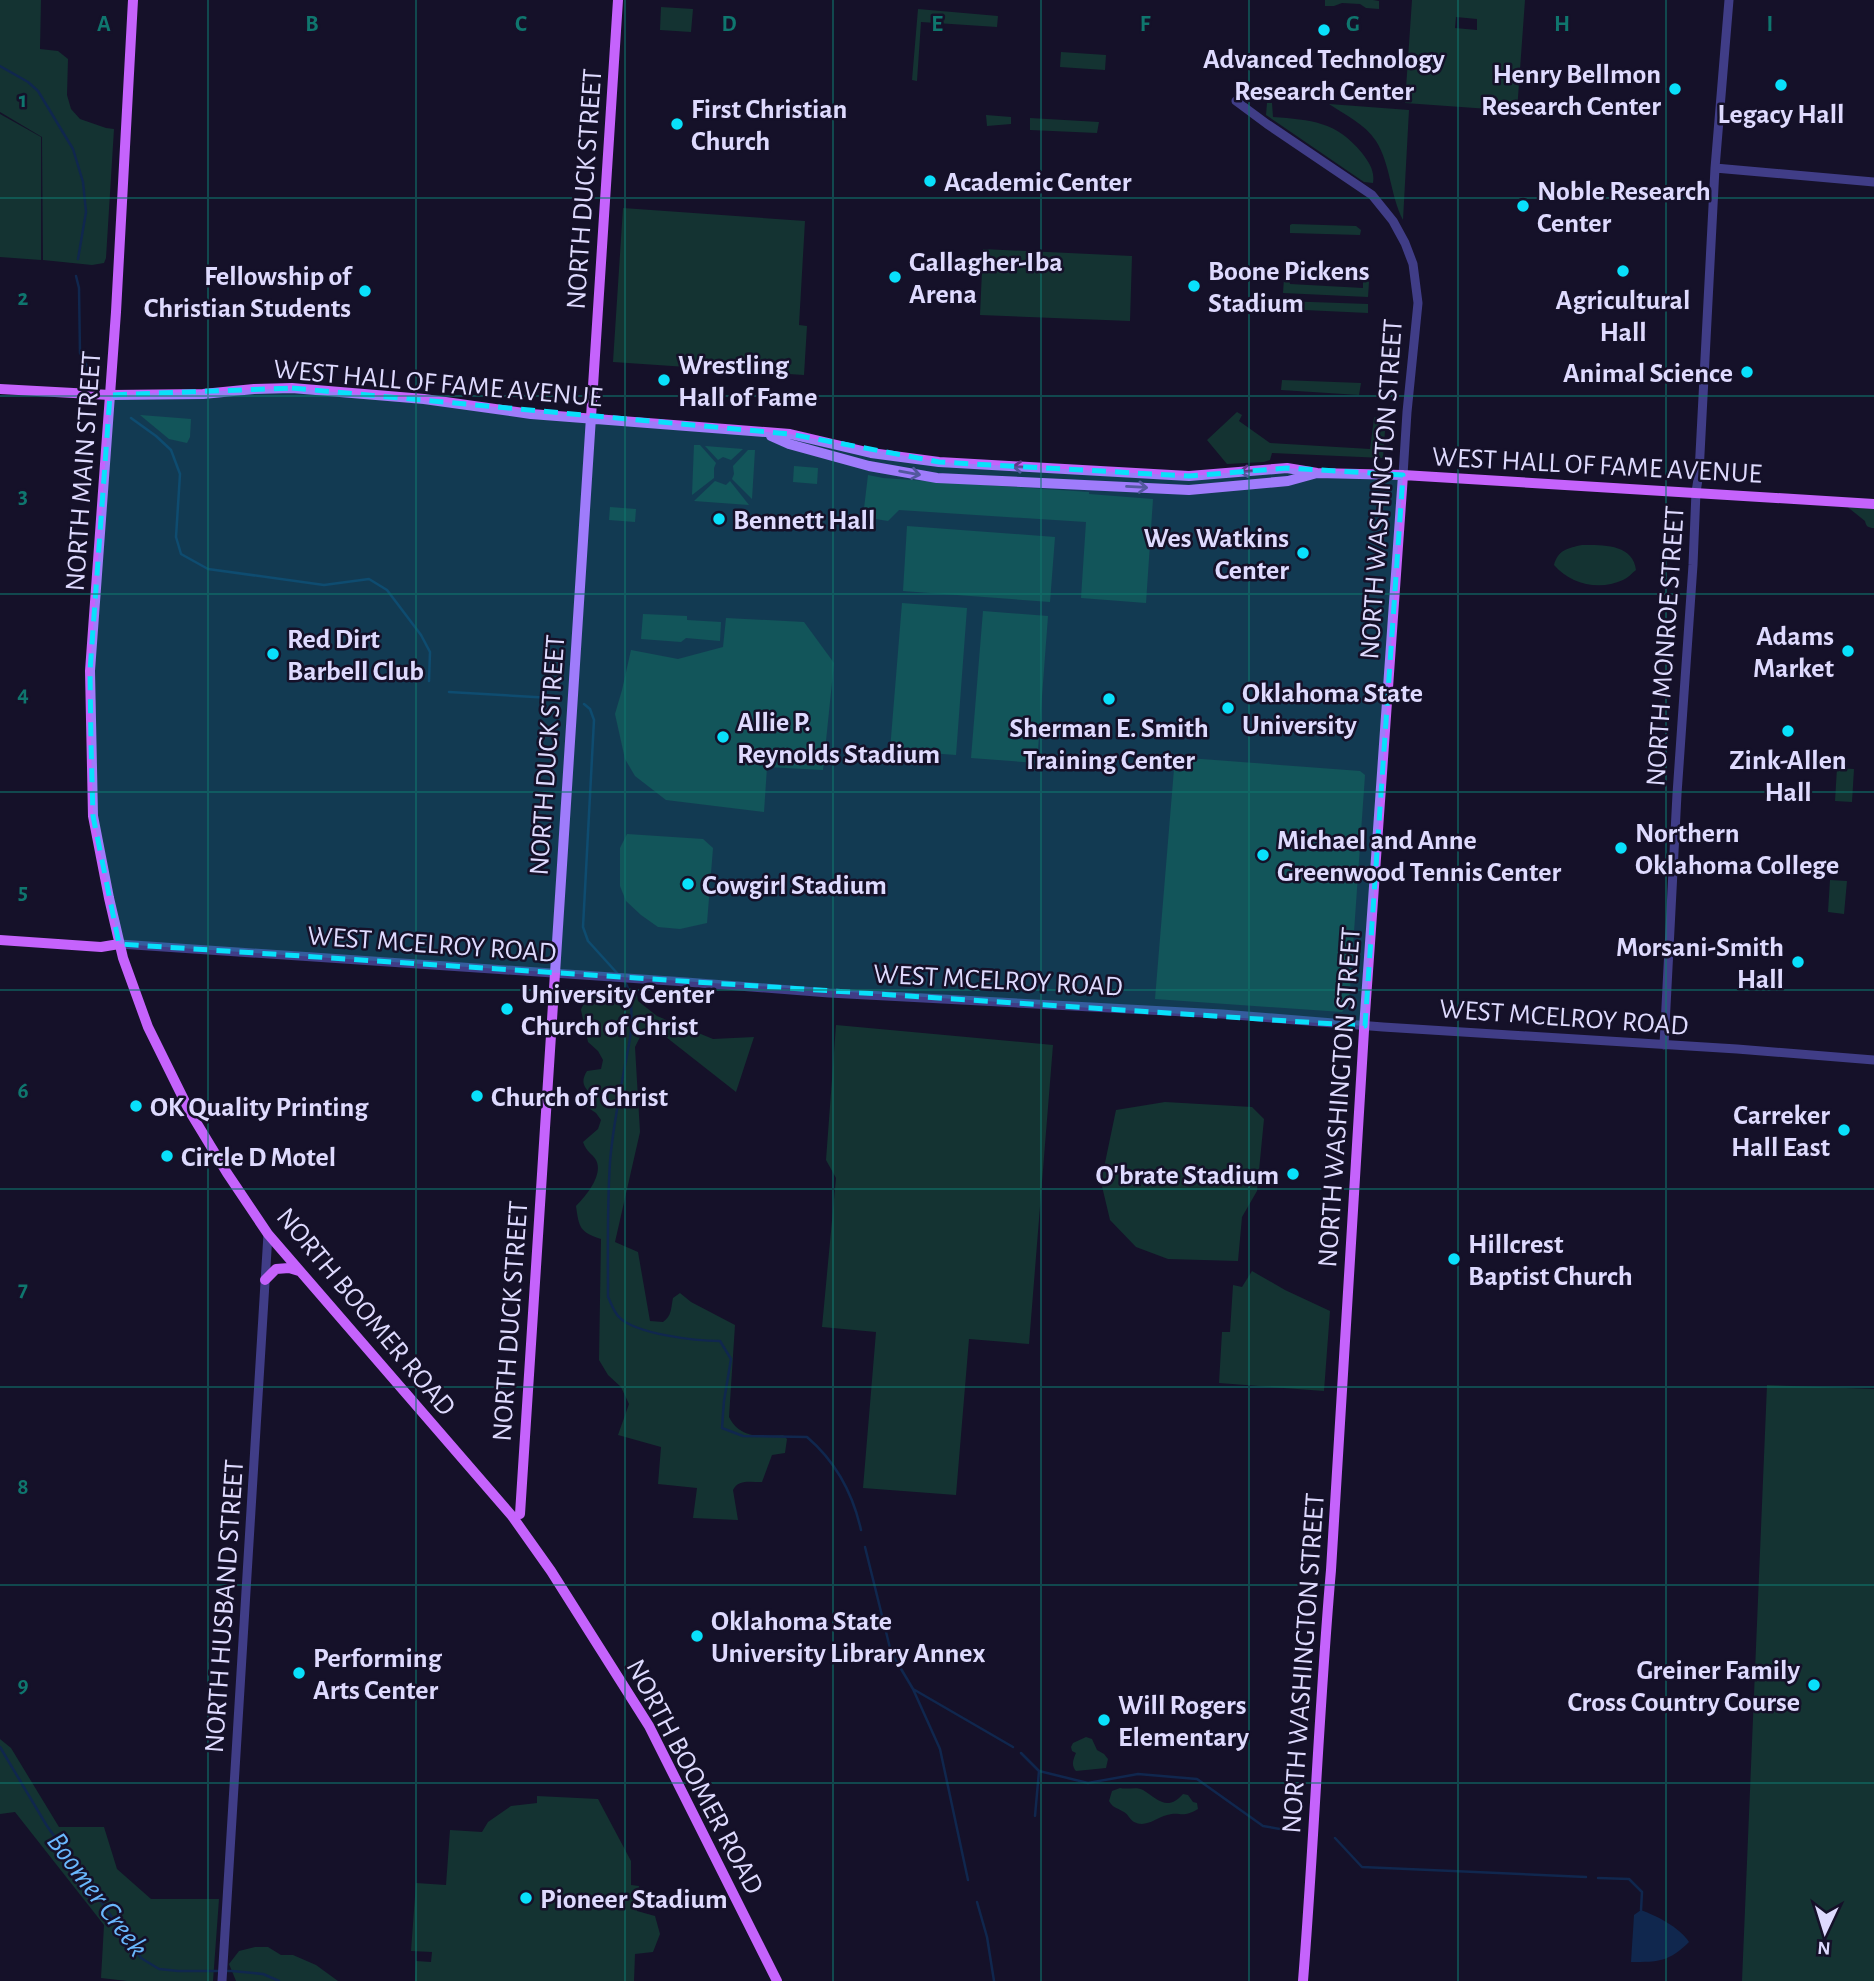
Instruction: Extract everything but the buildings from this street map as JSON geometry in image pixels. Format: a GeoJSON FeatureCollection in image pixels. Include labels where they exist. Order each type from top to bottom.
{"type":"FeatureCollection","features":[{"type":"Feature","properties":{"kind":"main road","name":"NORTH MAIN STREET"},"geometry":{"type":"LineString","coordinates":[[119,944],[93,816],[90,671],[116,312],[133,0]]}},
{"type":"Feature","properties":{"kind":"main road","name":"NORTH DUCK STREET"},"geometry":{"type":"LineString","coordinates":[[520,1514],[618,0]]}},
{"type":"Feature","properties":{"kind":"main road","name":"WEST HALL OF FAME AVENUE"},"geometry":{"type":"LineString","coordinates":[[0,389],[110,395],[203,394],[292,388],[424,399],[531,414],[762,432],[789,443],[869,466],[937,478],[1189,489],[1288,481],[1317,473],[1404,475],[1874,504]]}},
{"type":"Feature","properties":{"kind":"main road","name":"NORTH WASHINGTON STREET"},"geometry":{"type":"LineString","coordinates":[[1303,1981],[1404,475]]}},
{"type":"Feature","properties":{"kind":"main road"},"geometry":{"type":"LineString","coordinates":[[0,939],[100,947],[119,944]]}},
{"type":"Feature","properties":{"kind":"main road","name":"NORTH BOOMER ROAD"},"geometry":{"type":"LineString","coordinates":[[119,944],[148,1027],[167,1068],[227,1173],[268,1234],[512,1516],[551,1571],[649,1726],[777,1981]]}},
{"type":"Feature","properties":{"kind":"main road"},"geometry":{"type":"LineString","coordinates":[[265,1280],[276,1269],[300,1271]]}},
{"type":"Feature","properties":{"kind":"street","name":"NORTH MONROE STREET"},"geometry":{"type":"LineString","coordinates":[[1664,1045],[1715,168],[1728,0]]}},
{"type":"Feature","properties":{"kind":"street","name":"NORTH WASHINGTON STREET"},"geometry":{"type":"LineString","coordinates":[[1236,101],[1372,194],[1405,243],[1413,264],[1418,294],[1404,475]]}},
{"type":"Feature","properties":{"kind":"street"},"geometry":{"type":"LineString","coordinates":[[1715,168],[1874,182]]}},
{"type":"Feature","properties":{"kind":"street","name":"WEST MCELROY ROAD"},"geometry":{"type":"LineString","coordinates":[[119,944],[855,995],[1222,1014],[1874,1060]]}},
{"type":"Feature","properties":{"kind":"street","name":"NORTH HUSBAND STREET"},"geometry":{"type":"LineString","coordinates":[[222,1980],[268,1234]]}},
{"type":"Feature","properties":{"kind":"highlighted area"},"geometry":{"type":"Polygon","coordinates":[[[292,388],[790,434],[939,462],[1189,476],[1287,468],[1403,475],[1365,1026],[119,944],[93,816],[91,744],[90,671],[110,395],[292,388]]]}},
{"type":"Feature","properties":{"kind":"green space"},"geometry":{"type":"Polygon","coordinates":[[[0,0],[41,0],[40,49],[58,51],[68,59],[67,95],[71,109],[80,119],[114,129],[104,263],[92,265],[43,260],[42,137],[0,112],[0,0]]]}},
{"type":"Feature","properties":{"kind":"green space"},"geometry":{"type":"Polygon","coordinates":[[[1325,0],[1379,1],[1379,9],[1342,3],[1325,6],[1325,0]]]}},
{"type":"Feature","properties":{"kind":"green space"},"geometry":{"type":"Polygon","coordinates":[[[1412,0],[1525,0],[1517,111],[1405,103],[1412,0]],[[1456,17],[1455,28],[1477,30],[1477,19],[1456,17]]]}},
{"type":"Feature","properties":{"kind":"green space"},"geometry":{"type":"Polygon","coordinates":[[[661,7],[693,9],[691,32],[660,30],[661,7]]]}},
{"type":"Feature","properties":{"kind":"green space"},"geometry":{"type":"Polygon","coordinates":[[[918,9],[998,16],[997,27],[921,22],[917,81],[912,80],[918,9]]]}},
{"type":"Feature","properties":{"kind":"green space"},"geometry":{"type":"Polygon","coordinates":[[[1061,52],[1106,55],[1105,70],[1060,67],[1061,52]]]}},
{"type":"Feature","properties":{"kind":"green space"},"geometry":{"type":"Polygon","coordinates":[[[1267,103],[1272,103],[1273,117],[1311,121],[1342,134],[1367,160],[1373,183],[1364,182],[1266,115],[1267,103]]]}},
{"type":"Feature","properties":{"kind":"green space"},"geometry":{"type":"Polygon","coordinates":[[[1329,104],[1409,110],[1403,220],[1385,160],[1376,141],[1361,125],[1329,104]]]}},
{"type":"Feature","properties":{"kind":"green space"},"geometry":{"type":"Polygon","coordinates":[[[0,114],[41,137],[41,260],[0,257],[0,114]]]}},
{"type":"Feature","properties":{"kind":"green space"},"geometry":{"type":"Polygon","coordinates":[[[986,115],[1011,117],[1011,124],[987,126],[986,115]]]}},
{"type":"Feature","properties":{"kind":"green space"},"geometry":{"type":"Polygon","coordinates":[[[1030,118],[1099,122],[1097,133],[1030,130],[1030,118]]]}},
{"type":"Feature","properties":{"kind":"green space"},"geometry":{"type":"Polygon","coordinates":[[[623,208],[805,221],[799,325],[807,326],[804,375],[613,362],[623,208]]]}},
{"type":"Feature","properties":{"kind":"green space"},"geometry":{"type":"Polygon","coordinates":[[[1292,224],[1356,226],[1361,230],[1360,235],[1290,233],[1292,224]]]}},
{"type":"Feature","properties":{"kind":"green space"},"geometry":{"type":"Polygon","coordinates":[[[983,249],[1132,256],[1130,321],[980,315],[983,249]]]}},
{"type":"Feature","properties":{"kind":"green space"},"geometry":{"type":"Polygon","coordinates":[[[1286,276],[1289,277],[1290,284],[1363,288],[1363,282],[1366,280],[1369,282],[1368,297],[1283,293],[1286,276]]]}},
{"type":"Feature","properties":{"kind":"green space"},"geometry":{"type":"Polygon","coordinates":[[[1283,301],[1368,304],[1368,313],[1283,309],[1283,301]]]}},
{"type":"Feature","properties":{"kind":"green space"},"geometry":{"type":"Polygon","coordinates":[[[1282,380],[1361,383],[1359,395],[1281,390],[1282,380]]]}},
{"type":"Feature","properties":{"kind":"green space"},"geometry":{"type":"Polygon","coordinates":[[[1237,412],[1242,415],[1239,421],[1270,443],[1370,449],[1374,418],[1386,417],[1383,458],[1272,453],[1270,460],[1264,462],[1227,464],[1207,440],[1237,412]]]}},
{"type":"Feature","properties":{"kind":"green space"},"geometry":{"type":"Polygon","coordinates":[[[140,415],[191,419],[187,443],[169,439],[140,415]]]}},
{"type":"Feature","properties":{"kind":"green space"},"geometry":{"type":"Polygon","coordinates":[[[694,445],[700,445],[716,463],[714,478],[692,495],[694,445]]]}},
{"type":"Feature","properties":{"kind":"green space"},"geometry":{"type":"Polygon","coordinates":[[[705,446],[743,449],[731,460],[723,457],[718,460],[705,446]]]}},
{"type":"Feature","properties":{"kind":"green space"},"geometry":{"type":"Polygon","coordinates":[[[748,450],[755,450],[752,499],[732,479],[733,466],[748,450]]]}},
{"type":"Feature","properties":{"kind":"green space"},"geometry":{"type":"Polygon","coordinates":[[[794,466],[818,468],[817,484],[793,482],[794,466]]]}},
{"type":"Feature","properties":{"kind":"green space"},"geometry":{"type":"Polygon","coordinates":[[[868,475],[1153,499],[1146,603],[1081,598],[1086,522],[899,510],[888,521],[863,517],[868,475]]]}},
{"type":"Feature","properties":{"kind":"green space"},"geometry":{"type":"Polygon","coordinates":[[[715,481],[726,485],[730,481],[749,505],[694,501],[715,481]]]}},
{"type":"Feature","properties":{"kind":"green space"},"geometry":{"type":"Polygon","coordinates":[[[1840,501],[1874,504],[1874,528],[1870,528],[1840,501]]]}},
{"type":"Feature","properties":{"kind":"green space"},"geometry":{"type":"Polygon","coordinates":[[[610,507],[636,509],[635,522],[609,520],[610,507]]]}},
{"type":"Feature","properties":{"kind":"green space"},"geometry":{"type":"Polygon","coordinates":[[[907,526],[1055,537],[1050,602],[903,591],[907,526]]]}},
{"type":"Feature","properties":{"kind":"green space"},"geometry":{"type":"Polygon","coordinates":[[[1582,545],[1608,546],[1623,551],[1634,561],[1636,570],[1625,579],[1604,585],[1586,584],[1568,577],[1554,565],[1556,560],[1561,553],[1582,545]]]}},
{"type":"Feature","properties":{"kind":"green space"},"geometry":{"type":"Polygon","coordinates":[[[902,603],[967,608],[956,755],[890,750],[902,603]]]}},
{"type":"Feature","properties":{"kind":"green space"},"geometry":{"type":"Polygon","coordinates":[[[983,611],[1048,616],[1037,763],[971,758],[983,611]]]}},
{"type":"Feature","properties":{"kind":"green space"},"geometry":{"type":"Polygon","coordinates":[[[643,614],[687,616],[687,620],[721,622],[720,641],[686,638],[681,642],[641,639],[643,614]]]}},
{"type":"Feature","properties":{"kind":"green space","name":"Allie P. Reynolds Stadium"},"geometry":{"type":"Polygon","coordinates":[[[726,618],[804,622],[834,663],[823,770],[767,767],[764,812],[666,800],[635,776],[625,759],[615,714],[631,650],[678,659],[723,647],[726,618]]]}},
{"type":"Feature","properties":{"kind":"green space","name":"Michael and Anne Greenwood Tennis Center"},"geometry":{"type":"Polygon","coordinates":[[[1175,757],[1360,771],[1365,775],[1349,1003],[1342,1012],[1155,999],[1175,757]]]}},
{"type":"Feature","properties":{"kind":"green space"},"geometry":{"type":"Polygon","coordinates":[[[1837,768],[1854,769],[1852,802],[1835,801],[1837,768]]]}},
{"type":"Feature","properties":{"kind":"green space"},"geometry":{"type":"Polygon","coordinates":[[[627,834],[703,839],[713,848],[707,923],[680,929],[658,927],[626,901],[620,886],[620,848],[627,834]]]}},
{"type":"Feature","properties":{"kind":"green space"},"geometry":{"type":"Polygon","coordinates":[[[1830,880],[1847,881],[1844,914],[1828,912],[1830,880]]]}},
{"type":"Feature","properties":{"kind":"green space"},"geometry":{"type":"Polygon","coordinates":[[[610,988],[636,988],[638,1001],[657,1016],[713,1039],[754,1037],[736,1092],[652,1026],[641,1035],[635,1047],[640,1132],[615,1242],[638,1252],[650,1321],[666,1320],[673,1298],[680,1293],[691,1302],[735,1325],[729,1417],[745,1433],[760,1436],[783,1435],[787,1439],[785,1453],[772,1455],[762,1482],[735,1486],[733,1490],[738,1520],[693,1518],[697,1488],[658,1484],[661,1447],[618,1435],[629,1404],[621,1387],[608,1375],[599,1360],[601,1239],[582,1228],[576,1206],[596,1179],[596,1160],[583,1142],[598,1129],[601,1120],[584,1105],[584,1096],[593,1096],[583,1082],[587,1071],[601,1069],[603,1060],[588,1042],[581,1010],[589,1000],[610,988]]]}},
{"type":"Feature","properties":{"kind":"green space"},"geometry":{"type":"Polygon","coordinates":[[[836,1025],[1053,1045],[1029,1344],[969,1339],[956,1495],[863,1488],[876,1332],[822,1327],[836,1178],[826,1160],[836,1025]]]}},
{"type":"Feature","properties":{"kind":"green space"},"geometry":{"type":"Polygon","coordinates":[[[1165,1102],[1252,1107],[1264,1119],[1257,1191],[1242,1217],[1238,1261],[1168,1259],[1136,1247],[1110,1220],[1101,1182],[1116,1110],[1165,1102]]]}},
{"type":"Feature","properties":{"kind":"green space"},"geometry":{"type":"Polygon","coordinates":[[[1252,1271],[1330,1311],[1324,1391],[1219,1383],[1222,1332],[1230,1332],[1233,1285],[1242,1287],[1252,1271]]]}},
{"type":"Feature","properties":{"kind":"green space","name":"Greiner Family Cross Country Course"},"geometry":{"type":"Polygon","coordinates":[[[1767,1385],[1874,1389],[1874,1981],[1742,1981],[1767,1385]]]}},
{"type":"Feature","properties":{"kind":"green space"},"geometry":{"type":"Polygon","coordinates":[[[1086,1737],[1092,1739],[1097,1750],[1108,1759],[1106,1768],[1074,1769],[1076,1753],[1071,1747],[1073,1743],[1086,1737]]]}},
{"type":"Feature","properties":{"kind":"green space"},"geometry":{"type":"Polygon","coordinates":[[[0,1739],[11,1748],[59,1827],[104,1827],[117,1869],[151,1899],[219,1899],[213,1981],[127,1981],[101,1978],[104,1925],[15,1812],[0,1814],[0,1739]]]}},
{"type":"Feature","properties":{"kind":"green space"},"geometry":{"type":"Polygon","coordinates":[[[1120,1788],[1141,1789],[1167,1803],[1183,1794],[1188,1795],[1197,1803],[1198,1809],[1188,1814],[1172,1814],[1138,1824],[1109,1801],[1112,1791],[1120,1788]]]}},
{"type":"Feature","properties":{"kind":"green space","name":"Pioneer Stadium"},"geometry":{"type":"Polygon","coordinates":[[[537,1796],[598,1799],[631,1861],[631,1885],[639,1886],[637,1911],[655,1916],[660,1934],[653,1952],[635,1954],[634,1981],[415,1981],[416,1961],[431,1962],[432,1952],[411,1951],[416,1883],[446,1885],[450,1830],[482,1832],[488,1822],[511,1806],[537,1803],[537,1796]]]}},
{"type":"Feature","properties":{"kind":"green space"},"geometry":{"type":"Polygon","coordinates":[[[268,1947],[281,1955],[293,1955],[316,1965],[338,1981],[236,1981],[229,1964],[239,1951],[268,1947]]]}},
{"type":"Feature","properties":{"kind":"water"},"geometry":{"type":"Polygon","coordinates":[[[1641,1910],[1674,1927],[1689,1942],[1663,1960],[1631,1962],[1634,1915],[1641,1910]]]}},
{"type":"Feature","properties":{"kind":"waterway"},"geometry":{"type":"LineString","coordinates":[[0,66],[38,91],[73,149],[83,182],[86,212],[78,259]]}},
{"type":"Feature","properties":{"kind":"waterway"},"geometry":{"type":"LineString","coordinates":[[76,276],[79,288],[80,353],[89,370]]}},
{"type":"Feature","properties":{"kind":"waterway"},"geometry":{"type":"LineString","coordinates":[[131,418],[171,450],[180,474],[176,537],[181,554],[208,569],[324,585],[369,579],[387,590],[421,635],[430,652],[429,681]]}},
{"type":"Feature","properties":{"kind":"waterway"},"geometry":{"type":"LineString","coordinates":[[449,692],[552,698]]}},
{"type":"Feature","properties":{"kind":"waterway"},"geometry":{"type":"LineString","coordinates":[[584,704],[590,709],[594,720],[583,927],[588,941],[617,973]]}},
{"type":"Feature","properties":{"kind":"waterway"},"geometry":{"type":"LineString","coordinates":[[624,981],[631,1002],[631,1021],[610,1162],[608,1297],[619,1317],[638,1328],[682,1338],[720,1341],[731,1359],[722,1428],[743,1436],[807,1437],[842,1479],[861,1530]]}},
{"type":"Feature","properties":{"kind":"waterway"},"geometry":{"type":"LineString","coordinates":[[865,1547],[891,1652],[913,1689],[940,1749],[968,1880]]}},
{"type":"Feature","properties":{"kind":"waterway"},"geometry":{"type":"LineString","coordinates":[[913,1689],[1013,1747]]}},
{"type":"Feature","properties":{"kind":"waterway","name":"Boomer Creek"},"geometry":{"type":"LineString","coordinates":[[0,1747],[47,1826],[141,1958],[159,1969],[263,1974],[279,1981]]}},
{"type":"Feature","properties":{"kind":"waterway"},"geometry":{"type":"LineString","coordinates":[[1021,1753],[1039,1771],[1035,1816]]}},
{"type":"Feature","properties":{"kind":"waterway"},"geometry":{"type":"LineString","coordinates":[[1039,1771],[1088,1783],[1138,1774],[1197,1779],[1263,1826],[1297,1832]]}},
{"type":"Feature","properties":{"kind":"waterway"},"geometry":{"type":"LineString","coordinates":[[1335,1838],[1362,1867],[1586,1877]]}},
{"type":"Feature","properties":{"kind":"waterway"},"geometry":{"type":"LineString","coordinates":[[1598,1878],[1629,1879],[1642,1892],[1641,1910]]}},
{"type":"Feature","properties":{"kind":"waterway"},"geometry":{"type":"LineString","coordinates":[[977,1902],[987,1937],[994,1981]]}},
{"type":"Feature","properties":{"kind":"place","name":"Advanced Technology Research Center"},"geometry":{"type":"Point","coordinates":[1324,30]}},
{"type":"Feature","properties":{"kind":"place","name":"Legacy Hall"},"geometry":{"type":"Point","coordinates":[1781,85]}},
{"type":"Feature","properties":{"kind":"place","name":"Henry Bellmon Research Center"},"geometry":{"type":"Point","coordinates":[1675,89]}},
{"type":"Feature","properties":{"kind":"place","name":"First Christian Church"},"geometry":{"type":"Point","coordinates":[677,124]}},
{"type":"Feature","properties":{"kind":"place","name":"Academic Center"},"geometry":{"type":"Point","coordinates":[930,181]}},
{"type":"Feature","properties":{"kind":"place","name":"Noble Research Center"},"geometry":{"type":"Point","coordinates":[1523,206]}},
{"type":"Feature","properties":{"kind":"place","name":"Agricultural Hall"},"geometry":{"type":"Point","coordinates":[1623,271]}},
{"type":"Feature","properties":{"kind":"place","name":"Gallagher-Iba Arena"},"geometry":{"type":"Point","coordinates":[895,277]}},
{"type":"Feature","properties":{"kind":"place","name":"Boone Pickens Stadium"},"geometry":{"type":"Point","coordinates":[1194,286]}},
{"type":"Feature","properties":{"kind":"place","name":"Fellowship of Christian Students"},"geometry":{"type":"Point","coordinates":[365,291]}},
{"type":"Feature","properties":{"kind":"place","name":"Animal Science"},"geometry":{"type":"Point","coordinates":[1747,372]}},
{"type":"Feature","properties":{"kind":"place","name":"Wrestling Hall of Fame"},"geometry":{"type":"Point","coordinates":[664,380]}},
{"type":"Feature","properties":{"kind":"place","name":"Bennett Hall"},"geometry":{"type":"Point","coordinates":[719,519]}},
{"type":"Feature","properties":{"kind":"place","name":"Wes Watkins Center"},"geometry":{"type":"Point","coordinates":[1303,553]}},
{"type":"Feature","properties":{"kind":"place","name":"Adams Market"},"geometry":{"type":"Point","coordinates":[1848,651]}},
{"type":"Feature","properties":{"kind":"place","name":"Red Dirt Barbell Club"},"geometry":{"type":"Point","coordinates":[273,654]}},
{"type":"Feature","properties":{"kind":"place","name":"Sherman E. Smith Training Center"},"geometry":{"type":"Point","coordinates":[1109,699]}},
{"type":"Feature","properties":{"kind":"place","name":"Oklahoma State University"},"geometry":{"type":"Point","coordinates":[1228,708]}},
{"type":"Feature","properties":{"kind":"place","name":"Zink-Allen Hall"},"geometry":{"type":"Point","coordinates":[1788,731]}},
{"type":"Feature","properties":{"kind":"place","name":"Allie P. Reynolds Stadium"},"geometry":{"type":"Point","coordinates":[723,737]}},
{"type":"Feature","properties":{"kind":"place","name":"Northern Oklahoma College"},"geometry":{"type":"Point","coordinates":[1621,848]}},
{"type":"Feature","properties":{"kind":"place","name":"Michael and Anne Greenwood Tennis Center"},"geometry":{"type":"Point","coordinates":[1263,855]}},
{"type":"Feature","properties":{"kind":"place","name":"Cowgirl Stadium"},"geometry":{"type":"Point","coordinates":[688,884]}},
{"type":"Feature","properties":{"kind":"place","name":"Morsani-Smith Hall"},"geometry":{"type":"Point","coordinates":[1798,962]}},
{"type":"Feature","properties":{"kind":"place","name":"University Center Church of Christ"},"geometry":{"type":"Point","coordinates":[507,1009]}},
{"type":"Feature","properties":{"kind":"place","name":"Church of Christ"},"geometry":{"type":"Point","coordinates":[477,1096]}},
{"type":"Feature","properties":{"kind":"place","name":"OK Quality Printing"},"geometry":{"type":"Point","coordinates":[136,1106]}},
{"type":"Feature","properties":{"kind":"place","name":"Carreker Hall East"},"geometry":{"type":"Point","coordinates":[1844,1130]}},
{"type":"Feature","properties":{"kind":"place","name":"Circle D Motel"},"geometry":{"type":"Point","coordinates":[167,1156]}},
{"type":"Feature","properties":{"kind":"place","name":"O'brate Stadium"},"geometry":{"type":"Point","coordinates":[1293,1174]}},
{"type":"Feature","properties":{"kind":"place","name":"Hillcrest Baptist Church"},"geometry":{"type":"Point","coordinates":[1454,1259]}},
{"type":"Feature","properties":{"kind":"place","name":"Oklahoma State University Library Annex"},"geometry":{"type":"Point","coordinates":[697,1636]}},
{"type":"Feature","properties":{"kind":"place","name":"Performing Arts Center"},"geometry":{"type":"Point","coordinates":[299,1673]}},
{"type":"Feature","properties":{"kind":"place","name":"Greiner Family Cross Country Course"},"geometry":{"type":"Point","coordinates":[1814,1685]}},
{"type":"Feature","properties":{"kind":"place","name":"Will Rogers Elementary"},"geometry":{"type":"Point","coordinates":[1104,1720]}},
{"type":"Feature","properties":{"kind":"place","name":"Pioneer Stadium"},"geometry":{"type":"Point","coordinates":[526,1898]}}]}
